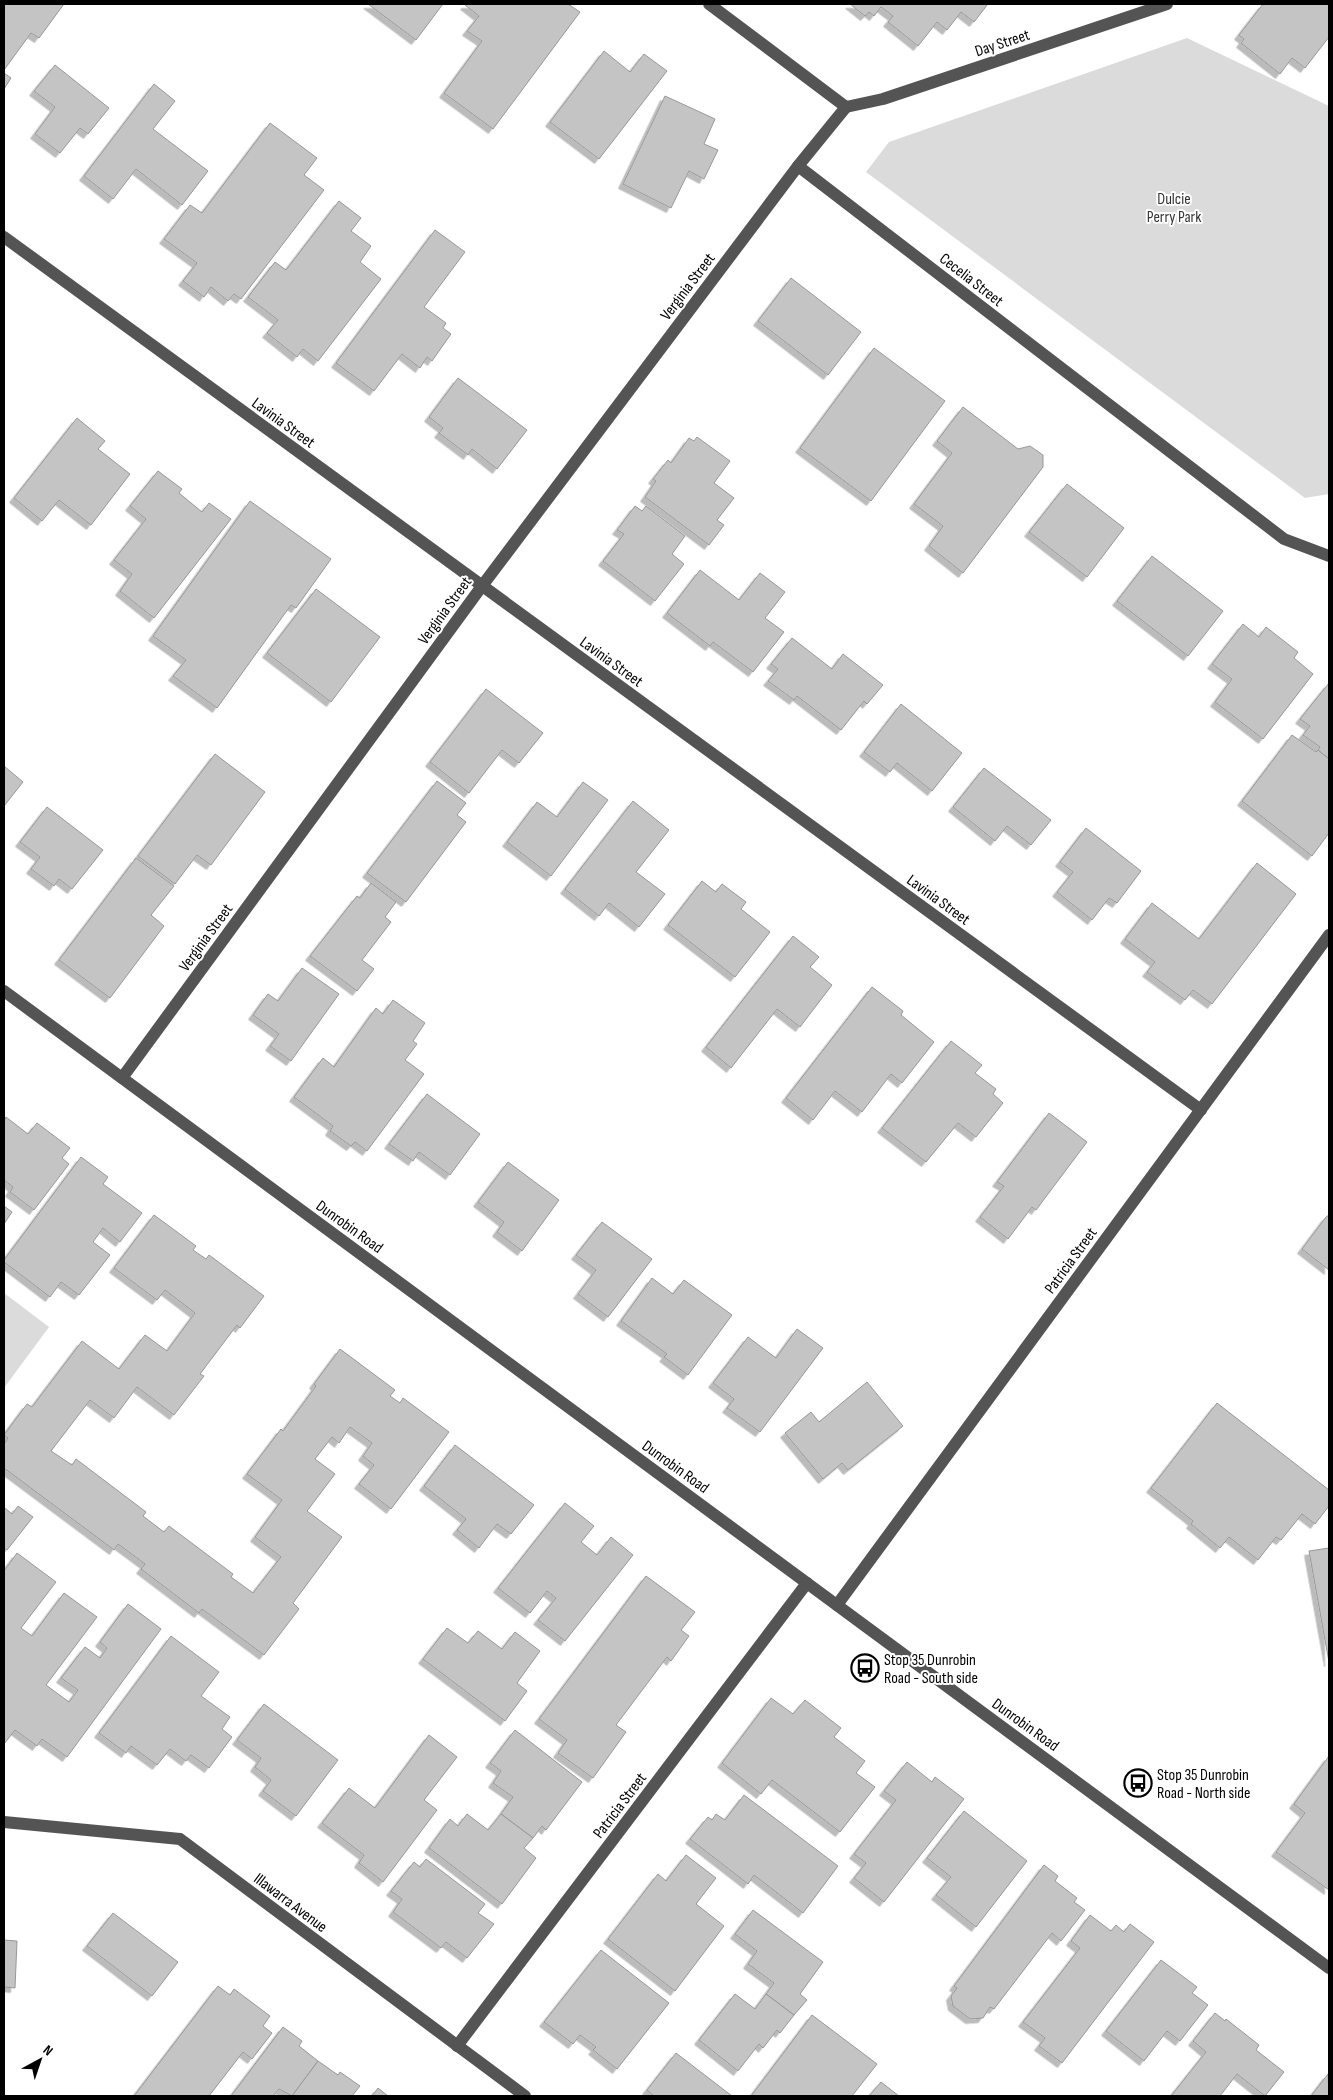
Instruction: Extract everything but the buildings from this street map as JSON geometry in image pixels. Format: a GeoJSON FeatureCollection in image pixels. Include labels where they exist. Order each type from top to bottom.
{"type":"FeatureCollection","features":[{"type":"Feature","properties":{"kind":"street"},"geometry":{"type":"LineString","coordinates":[[709,4],[846,107],[798,166]]}},
{"type":"Feature","properties":{"kind":"street","name":"Day Street"},"geometry":{"type":"LineString","coordinates":[[846,107],[883,99],[1167,4]]}},
{"type":"Feature","properties":{"kind":"street","name":"Cecelia Street"},"geometry":{"type":"LineString","coordinates":[[798,166],[1284,539],[1329,556]]}},
{"type":"Feature","properties":{"kind":"street","name":"Verginia Street"},"geometry":{"type":"LineString","coordinates":[[122,1078],[482,586],[798,166]]}},
{"type":"Feature","properties":{"kind":"street","name":"Lavinia Street"},"geometry":{"type":"LineString","coordinates":[[4,237],[1201,1110]]}},
{"type":"Feature","properties":{"kind":"street","name":"Patricia Street"},"geometry":{"type":"LineString","coordinates":[[837,1605],[1329,935]]}},
{"type":"Feature","properties":{"kind":"street","name":"Dunrobin Road"},"geometry":{"type":"LineString","coordinates":[[4,991],[1329,1968]]}},
{"type":"Feature","properties":{"kind":"street","name":"Patricia Street"},"geometry":{"type":"LineString","coordinates":[[457,2046],[807,1583]]}},
{"type":"Feature","properties":{"kind":"street","name":"Illawarra Avenue"},"geometry":{"type":"LineString","coordinates":[[4,1822],[180,1839],[525,2096]]}},
{"type":"Feature","properties":{"kind":"green space","name":"Dulcie Perry Park"},"geometry":{"type":"Polygon","coordinates":[[[1187,38],[1329,106],[1329,494],[1305,498],[866,172],[889,142],[1187,38]]]}},
{"type":"Feature","properties":{"kind":"green space"},"geometry":{"type":"Polygon","coordinates":[[[4,1293],[49,1327],[4,1388],[4,1293]]]}},
{"type":"Feature","properties":{"kind":"place","name":"Stop 35 Dunrobin Road - South side"},"geometry":{"type":"Point","coordinates":[865,1668]}},
{"type":"Feature","properties":{"kind":"place","name":"Stop 35 Dunrobin Road - North side"},"geometry":{"type":"Point","coordinates":[1138,1783]}}]}
